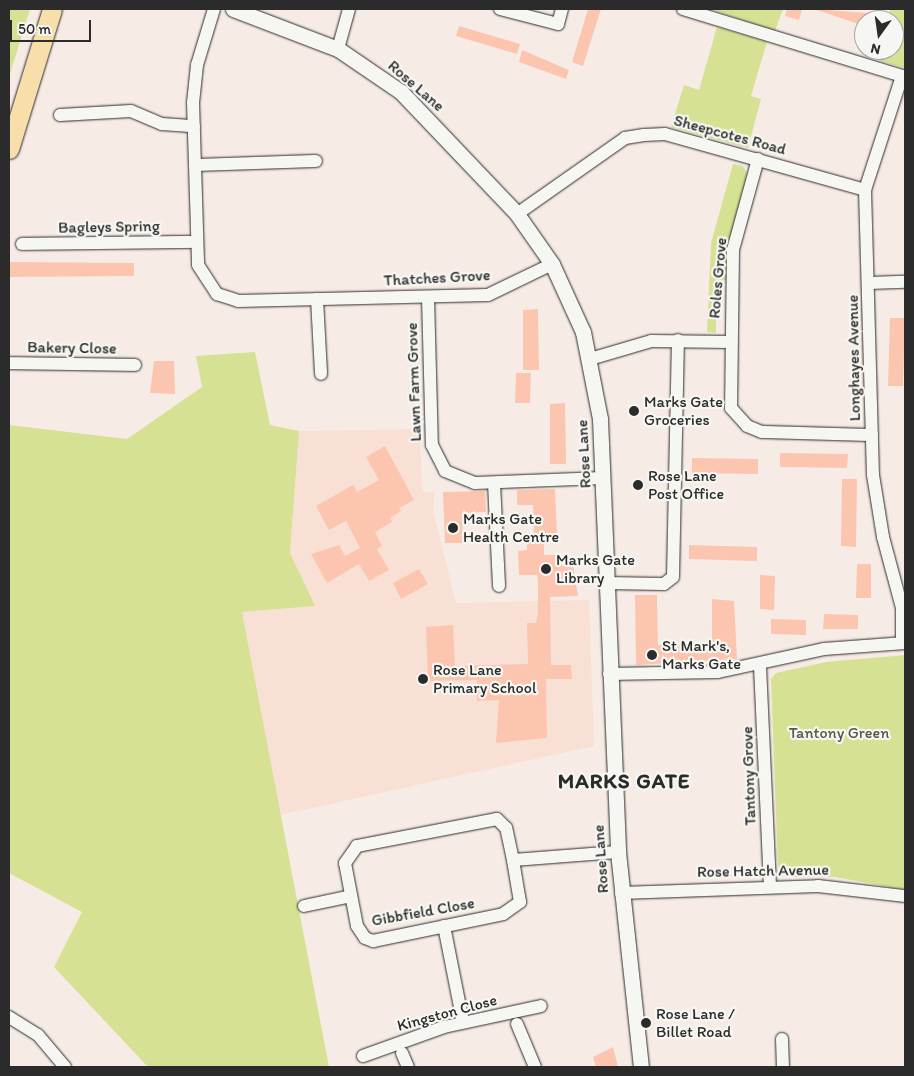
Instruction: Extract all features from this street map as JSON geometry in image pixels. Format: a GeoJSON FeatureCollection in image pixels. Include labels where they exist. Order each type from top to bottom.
{"type":"FeatureCollection","features":[{"type":"Feature","properties":{"kind":"main road"},"geometry":{"type":"LineString","coordinates":[[9,149],[52,9]]}},
{"type":"Feature","properties":{"kind":"street","name":"Thatches Grove"},"geometry":{"type":"LineString","coordinates":[[214,9],[195,73],[194,126],[197,242],[202,277],[210,289],[226,298],[317,299],[488,295],[552,264]]}},
{"type":"Feature","properties":{"kind":"street","name":"Rose Lane"},"geometry":{"type":"LineString","coordinates":[[233,9],[338,48],[401,92],[517,214],[552,264],[590,359],[600,419],[609,674],[620,893],[641,1067]]}},
{"type":"Feature","properties":{"kind":"street"},"geometry":{"type":"LineString","coordinates":[[338,48],[349,9]]}},
{"type":"Feature","properties":{"kind":"street"},"geometry":{"type":"LineString","coordinates":[[500,9],[558,24],[562,9]]}},
{"type":"Feature","properties":{"kind":"street"},"geometry":{"type":"LineString","coordinates":[[682,9],[904,77]]}},
{"type":"Feature","properties":{"kind":"street","name":"Longhayes Avenue"},"geometry":{"type":"LineString","coordinates":[[904,77],[866,190],[872,434],[877,508],[902,608],[904,642]]}},
{"type":"Feature","properties":{"kind":"street"},"geometry":{"type":"LineString","coordinates":[[60,115],[131,111],[162,124],[194,126]]}},
{"type":"Feature","properties":{"kind":"street","name":"Sheepcotes Road"},"geometry":{"type":"LineString","coordinates":[[517,214],[625,138],[665,134],[866,190]]}},
{"type":"Feature","properties":{"kind":"street","name":"Roles Grove"},"geometry":{"type":"LineString","coordinates":[[758,159],[733,250],[730,401],[734,414],[746,426],[769,432],[872,434]]}},
{"type":"Feature","properties":{"kind":"street"},"geometry":{"type":"LineString","coordinates":[[195,165],[316,161]]}},
{"type":"Feature","properties":{"kind":"street","name":"Bagleys Spring"},"geometry":{"type":"LineString","coordinates":[[22,244],[197,242]]}},
{"type":"Feature","properties":{"kind":"street"},"geometry":{"type":"LineString","coordinates":[[869,283],[905,282]]}},
{"type":"Feature","properties":{"kind":"street","name":"Lawn Farm Grove"},"geometry":{"type":"LineString","coordinates":[[428,296],[432,445],[445,471],[458,480],[494,483],[603,478]]}},
{"type":"Feature","properties":{"kind":"street"},"geometry":{"type":"LineString","coordinates":[[317,299],[321,374]]}},
{"type":"Feature","properties":{"kind":"street"},"geometry":{"type":"LineString","coordinates":[[606,583],[664,584],[673,577],[678,340]]}},
{"type":"Feature","properties":{"kind":"street","name":"Roles Grove"},"geometry":{"type":"LineString","coordinates":[[590,359],[642,342],[678,340],[730,342]]}},
{"type":"Feature","properties":{"kind":"street","name":"Bakery Close"},"geometry":{"type":"LineString","coordinates":[[9,363],[135,365]]}},
{"type":"Feature","properties":{"kind":"street"},"geometry":{"type":"LineString","coordinates":[[494,483],[499,586]]}},
{"type":"Feature","properties":{"kind":"street"},"geometry":{"type":"LineString","coordinates":[[609,674],[718,672],[760,666],[824,649],[904,642]]}},
{"type":"Feature","properties":{"kind":"street","name":"Tantony Grove"},"geometry":{"type":"LineString","coordinates":[[760,666],[770,886]]}},
{"type":"Feature","properties":{"kind":"street","name":"Gibbfield Close"},"geometry":{"type":"LineString","coordinates":[[497,819],[506,828],[520,896],[517,907],[381,940],[365,938],[357,926],[351,896],[344,863],[357,846],[497,819]]}},
{"type":"Feature","properties":{"kind":"street"},"geometry":{"type":"LineString","coordinates":[[513,860],[618,852]]}},
{"type":"Feature","properties":{"kind":"street","name":"Rose Hatch Avenue"},"geometry":{"type":"LineString","coordinates":[[620,893],[770,886],[861,888],[905,896]]}},
{"type":"Feature","properties":{"kind":"street"},"geometry":{"type":"LineString","coordinates":[[304,906],[351,896]]}},
{"type":"Feature","properties":{"kind":"street"},"geometry":{"type":"LineString","coordinates":[[444,926],[463,1022]]}},
{"type":"Feature","properties":{"kind":"street","name":"Kingston Close"},"geometry":{"type":"LineString","coordinates":[[363,1056],[463,1022],[541,1006]]}},
{"type":"Feature","properties":{"kind":"street"},"geometry":{"type":"LineString","coordinates":[[9,1016],[38,1035],[65,1067]]}},
{"type":"Feature","properties":{"kind":"street"},"geometry":{"type":"LineString","coordinates":[[517,1024],[535,1067]]}},
{"type":"Feature","properties":{"kind":"street"},"geometry":{"type":"LineString","coordinates":[[782,1039],[783,1067]]}},
{"type":"Feature","properties":{"kind":"street"},"geometry":{"type":"LineString","coordinates":[[402,1053],[408,1067]]}},
{"type":"Feature","properties":{"kind":"shaded area","name":"Rose Lane Primary School"},"geometry":{"type":"Polygon","coordinates":[[[420,429],[422,492],[435,492],[433,510],[456,603],[589,600],[594,746],[280,815],[242,612],[314,606],[290,553],[299,431],[420,429]]]}},
{"type":"Feature","properties":{"kind":"green space"},"geometry":{"type":"Polygon","coordinates":[[[9,9],[30,9],[9,77],[9,9]]]}},
{"type":"Feature","properties":{"kind":"green space"},"geometry":{"type":"Polygon","coordinates":[[[710,9],[783,9],[775,31],[710,9]]]}},
{"type":"Feature","properties":{"kind":"green space"},"geometry":{"type":"Polygon","coordinates":[[[905,9],[905,68],[877,60],[904,60],[904,10],[890,10],[905,9]]]}},
{"type":"Feature","properties":{"kind":"green space"},"geometry":{"type":"Polygon","coordinates":[[[717,27],[767,42],[751,96],[761,99],[748,148],[671,127],[684,85],[699,90],[717,27]]]}},
{"type":"Feature","properties":{"kind":"green space"},"geometry":{"type":"Polygon","coordinates":[[[733,164],[743,166],[748,176],[727,280],[716,280],[716,333],[707,332],[711,243],[733,164]]]}},
{"type":"Feature","properties":{"kind":"green space"},"geometry":{"type":"Polygon","coordinates":[[[255,352],[270,425],[299,431],[290,553],[315,606],[242,612],[329,1067],[148,1067],[54,967],[82,912],[9,873],[9,425],[127,439],[202,387],[196,356],[255,352]]]}},
{"type":"Feature","properties":{"kind":"green space","name":"Tantony Green"},"geometry":{"type":"Polygon","coordinates":[[[905,655],[905,890],[835,877],[791,877],[778,866],[771,679],[776,673],[826,662],[905,655]]]}},
{"type":"Feature","properties":{"kind":"building"},"geometry":{"type":"Polygon","coordinates":[[[588,9],[601,9],[583,66],[572,62],[588,9]]]}},
{"type":"Feature","properties":{"kind":"building"},"geometry":{"type":"Polygon","coordinates":[[[787,9],[802,9],[799,20],[785,16],[787,9]]]}},
{"type":"Feature","properties":{"kind":"building"},"geometry":{"type":"Polygon","coordinates":[[[814,9],[854,12],[854,23],[814,9]]]}},
{"type":"Feature","properties":{"kind":"building"},"geometry":{"type":"Polygon","coordinates":[[[459,26],[520,44],[517,54],[456,36],[459,26]]]}},
{"type":"Feature","properties":{"kind":"building"},"geometry":{"type":"Polygon","coordinates":[[[522,50],[569,70],[566,79],[519,62],[522,50]]]}},
{"type":"Feature","properties":{"kind":"building"},"geometry":{"type":"Polygon","coordinates":[[[9,262],[134,263],[134,276],[9,277],[9,262]]]}},
{"type":"Feature","properties":{"kind":"building"},"geometry":{"type":"Polygon","coordinates":[[[538,309],[539,370],[523,370],[523,310],[538,309]]]}},
{"type":"Feature","properties":{"kind":"building"},"geometry":{"type":"Polygon","coordinates":[[[890,318],[905,318],[903,386],[888,386],[890,318]]]}},
{"type":"Feature","properties":{"kind":"building"},"geometry":{"type":"Polygon","coordinates":[[[154,361],[174,361],[175,394],[150,393],[154,361]]]}},
{"type":"Feature","properties":{"kind":"building"},"geometry":{"type":"Polygon","coordinates":[[[516,373],[531,373],[530,403],[515,403],[516,373]]]}},
{"type":"Feature","properties":{"kind":"building"},"geometry":{"type":"Polygon","coordinates":[[[565,403],[566,464],[550,464],[550,404],[565,403]]]}},
{"type":"Feature","properties":{"kind":"building"},"geometry":{"type":"Polygon","coordinates":[[[385,446],[414,500],[399,508],[401,511],[390,518],[392,522],[375,532],[382,546],[377,549],[389,570],[369,581],[359,564],[327,583],[311,554],[339,545],[345,556],[360,548],[346,521],[329,530],[316,506],[353,485],[357,492],[379,480],[366,457],[385,446]]]}},
{"type":"Feature","properties":{"kind":"building"},"geometry":{"type":"Polygon","coordinates":[[[780,453],[848,454],[847,468],[780,467],[780,453]]]}},
{"type":"Feature","properties":{"kind":"building"},"geometry":{"type":"Polygon","coordinates":[[[692,458],[758,459],[758,474],[692,473],[692,458]]]}},
{"type":"Feature","properties":{"kind":"building"},"geometry":{"type":"Polygon","coordinates":[[[842,479],[857,479],[856,547],[841,546],[842,479]]]}},
{"type":"Feature","properties":{"kind":"building"},"geometry":{"type":"Polygon","coordinates":[[[555,489],[557,535],[544,536],[544,555],[561,555],[562,566],[573,566],[578,596],[550,597],[551,665],[571,665],[572,679],[546,679],[547,738],[496,743],[499,700],[477,701],[477,680],[428,681],[426,627],[453,625],[455,666],[528,664],[527,623],[536,623],[538,613],[538,581],[537,575],[519,575],[518,551],[527,550],[527,541],[534,541],[533,505],[517,505],[517,490],[555,489]]]}},
{"type":"Feature","properties":{"kind":"building","name":"Marks Gate Health Centre"},"geometry":{"type":"Polygon","coordinates":[[[485,491],[486,512],[462,513],[463,543],[445,543],[443,492],[485,491]]]}},
{"type":"Feature","properties":{"kind":"building"},"geometry":{"type":"Polygon","coordinates":[[[689,545],[757,547],[757,561],[689,559],[689,545]]]}},
{"type":"Feature","properties":{"kind":"building"},"geometry":{"type":"Polygon","coordinates":[[[857,564],[871,564],[871,598],[856,598],[857,564]]]}},
{"type":"Feature","properties":{"kind":"building"},"geometry":{"type":"Polygon","coordinates":[[[419,569],[428,584],[401,599],[393,583],[419,569]]]}},
{"type":"Feature","properties":{"kind":"building"},"geometry":{"type":"Polygon","coordinates":[[[760,575],[775,576],[774,610],[760,609],[760,575]]]}},
{"type":"Feature","properties":{"kind":"building"},"geometry":{"type":"Polygon","coordinates":[[[635,595],[657,595],[658,645],[712,644],[712,599],[734,601],[737,659],[636,665],[635,595]]]}},
{"type":"Feature","properties":{"kind":"building"},"geometry":{"type":"Polygon","coordinates":[[[824,614],[858,615],[858,629],[823,629],[824,614]]]}},
{"type":"Feature","properties":{"kind":"building"},"geometry":{"type":"Polygon","coordinates":[[[771,619],[806,620],[806,635],[771,634],[771,619]]]}},
{"type":"Feature","properties":{"kind":"building"},"geometry":{"type":"Polygon","coordinates":[[[613,1047],[618,1067],[596,1067],[593,1057],[613,1047]]]}},
{"type":"Feature","properties":{"kind":"place","name":"Marks Gate Groceries"},"geometry":{"type":"Point","coordinates":[634,411]}},
{"type":"Feature","properties":{"kind":"place","name":"Rose Lane Post Office"},"geometry":{"type":"Point","coordinates":[638,485]}},
{"type":"Feature","properties":{"kind":"place","name":"Marks Gate Health Centre"},"geometry":{"type":"Point","coordinates":[453,528]}},
{"type":"Feature","properties":{"kind":"place","name":"Marks Gate Library"},"geometry":{"type":"Point","coordinates":[546,569]}},
{"type":"Feature","properties":{"kind":"place","name":"St Mark's, Marks Gate"},"geometry":{"type":"Point","coordinates":[652,655]}},
{"type":"Feature","properties":{"kind":"place","name":"Rose Lane Primary School"},"geometry":{"type":"Point","coordinates":[423,679]}},
{"type":"Feature","properties":{"kind":"place","name":"Rose Lane / Billet Road"},"geometry":{"type":"Point","coordinates":[646,1023]}},
{"type":"Feature","properties":{"kind":"district","name":"MARKS GATE"},"geometry":{"type":"Point","coordinates":[624,781]}}]}
